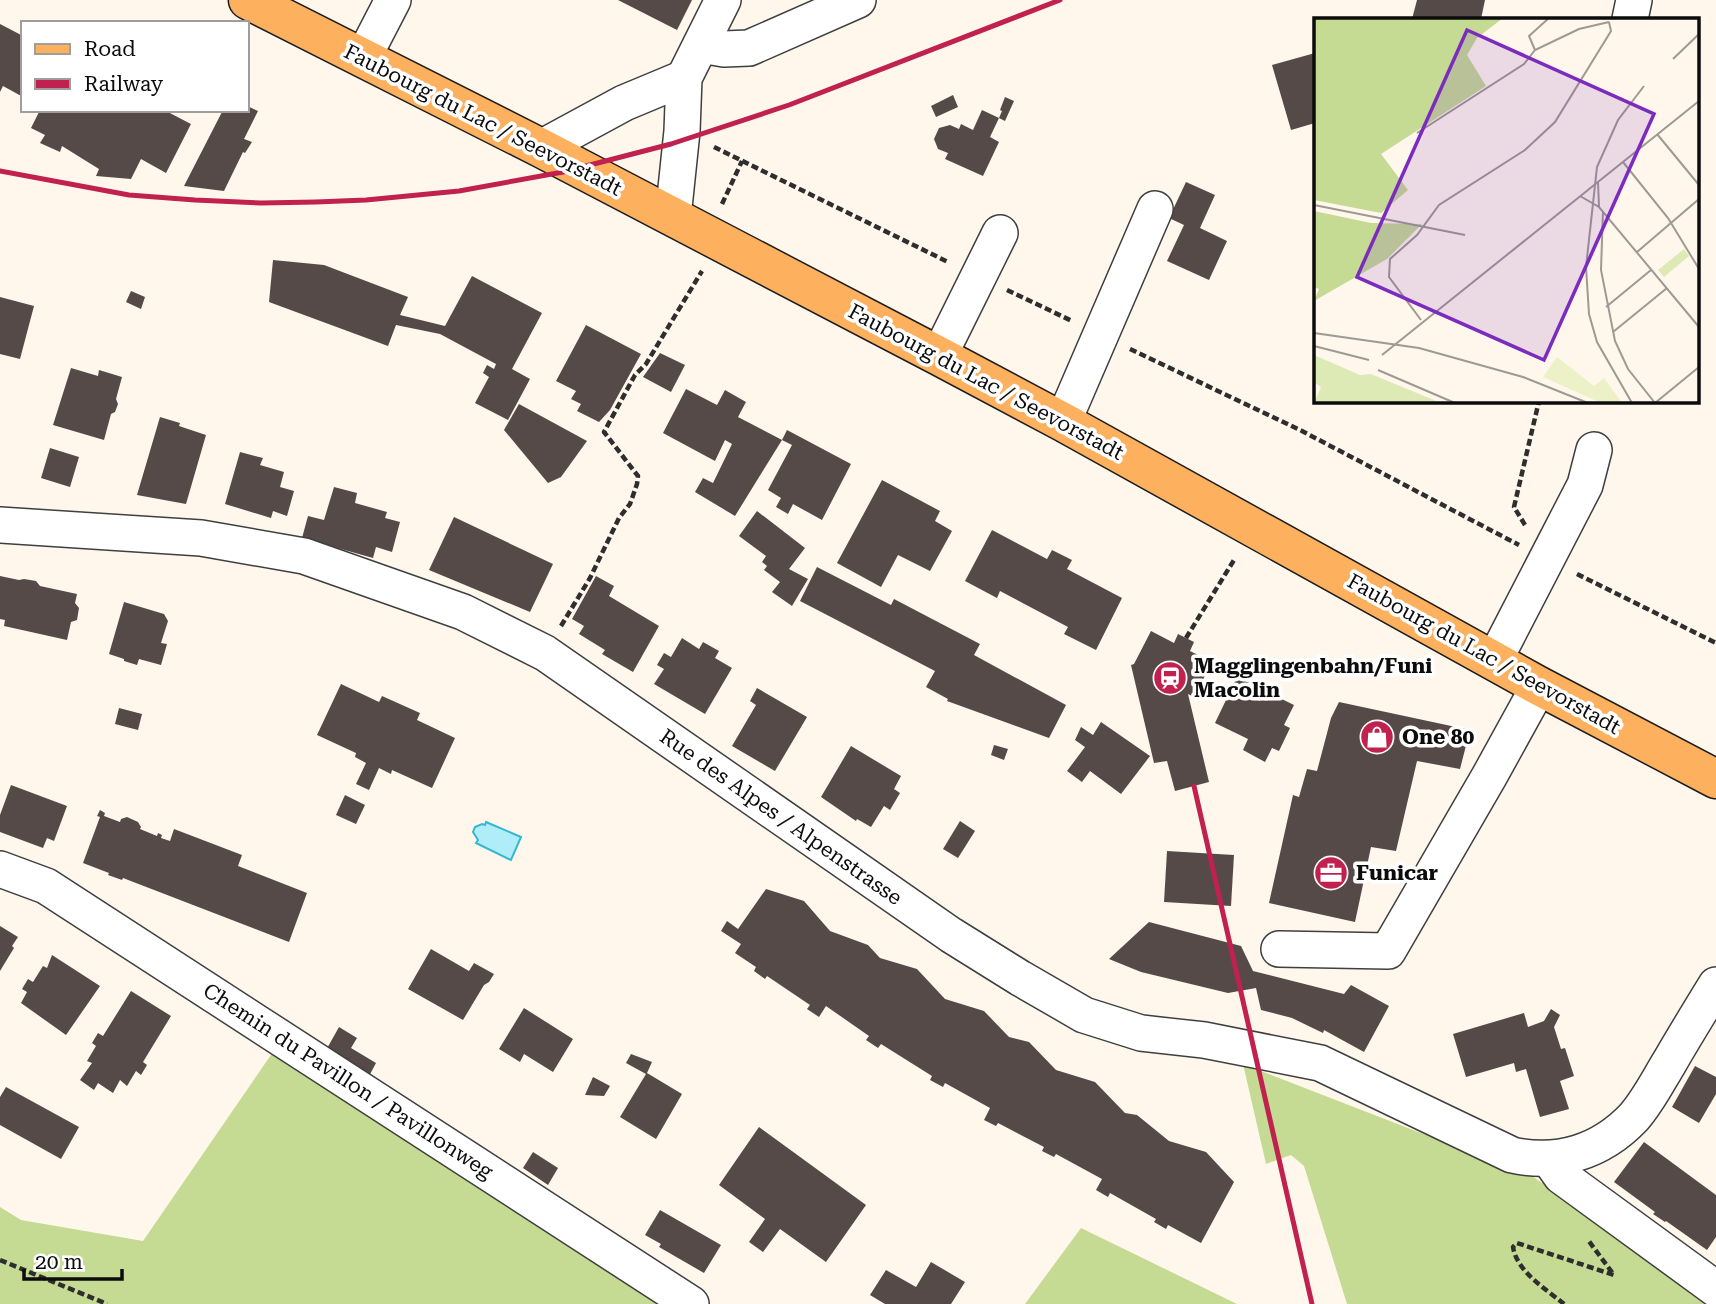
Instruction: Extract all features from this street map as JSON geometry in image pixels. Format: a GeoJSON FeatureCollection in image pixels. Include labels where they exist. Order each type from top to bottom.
{"type":"FeatureCollection","features":[{"type":"Feature","properties":{"kind":"main road","name":"Faubourg du Lac / Seevorstadt"},"geometry":{"type":"LineString","coordinates":[[248,0],[541,148],[939,356],[1539,686],[1716,779]]}},
{"type":"Feature","properties":{"kind":"street"},"geometry":{"type":"LineString","coordinates":[[363,58],[393,0]]}},
{"type":"Feature","properties":{"kind":"street"},"geometry":{"type":"LineString","coordinates":[[673,218],[682,131],[684,78],[723,0]]}},
{"type":"Feature","properties":{"kind":"street"},"geometry":{"type":"LineString","coordinates":[[701,45],[724,49],[749,48],[858,0]]}},
{"type":"Feature","properties":{"kind":"street"},"geometry":{"type":"LineString","coordinates":[[1630,18],[1634,0]]}},
{"type":"Feature","properties":{"kind":"street"},"geometry":{"type":"LineString","coordinates":[[541,148],[624,103],[684,78]]}},
{"type":"Feature","properties":{"kind":"street"},"geometry":{"type":"LineString","coordinates":[[1063,422],[1155,209]]}},
{"type":"Feature","properties":{"kind":"street"},"geometry":{"type":"LineString","coordinates":[[939,356],[1000,233]]}},
{"type":"Feature","properties":{"kind":"street"},"geometry":{"type":"LineString","coordinates":[[1494,661],[1585,485],[1594,450]]}},
{"type":"Feature","properties":{"kind":"street","name":"Rue des Alpes / Alpenstrasse"},"geometry":{"type":"LineString","coordinates":[[0,525],[201,538],[304,556],[463,612],[545,653],[951,935],[1084,1015],[1142,1033],[1204,1041],[1320,1063],[1512,1155],[1530,1159],[1571,1156],[1593,1148],[1613,1135],[1633,1117],[1647,1099],[1716,985]]}},
{"type":"Feature","properties":{"kind":"street"},"geometry":{"type":"LineString","coordinates":[[1279,949],[1388,951],[1539,686]]}},
{"type":"Feature","properties":{"kind":"street","name":"Chemin du Pavillon / Pavillonweg"},"geometry":{"type":"LineString","coordinates":[[0,869],[46,886],[691,1304]]}},
{"type":"Feature","properties":{"kind":"street"},"geometry":{"type":"LineString","coordinates":[[1549,1159],[1561,1176],[1716,1289]]}},
{"type":"Feature","properties":{"kind":"path"},"geometry":{"type":"LineString","coordinates":[[682,131],[1302,431],[1546,559],[1716,643]]}},
{"type":"Feature","properties":{"kind":"path"},"geometry":{"type":"LineString","coordinates":[[559,630],[590,578],[619,518],[630,504],[637,484],[638,476],[604,432],[635,375],[646,364],[706,264]]}},
{"type":"Feature","properties":{"kind":"path"},"geometry":{"type":"LineString","coordinates":[[1539,402],[1514,507],[1546,559]]}},
{"type":"Feature","properties":{"kind":"path"},"geometry":{"type":"LineString","coordinates":[[1186,638],[1234,560]]}},
{"type":"Feature","properties":{"kind":"path"},"geometry":{"type":"LineString","coordinates":[[1564,1304],[1525,1270],[1513,1247],[1517,1243],[1614,1275],[1584,1234]]}},
{"type":"Feature","properties":{"kind":"path"},"geometry":{"type":"LineString","coordinates":[[0,1260],[107,1304]]}},
{"type":"Feature","properties":{"kind":"green space"},"geometry":{"type":"Polygon","coordinates":[[[275,1049],[666,1304],[0,1304],[0,1207],[21,1220],[143,1241],[275,1049]]]}},
{"type":"Feature","properties":{"kind":"green space"},"geometry":{"type":"Polygon","coordinates":[[[1243,1064],[1532,1176],[1715,1304],[1347,1304],[1304,1166],[1291,1155],[1266,1164],[1243,1064]]]}},
{"type":"Feature","properties":{"kind":"green space"},"geometry":{"type":"Polygon","coordinates":[[[1081,1228],[1237,1304],[1025,1304],[1081,1228]]]}},
{"type":"Feature","properties":{"kind":"water"},"geometry":{"type":"Polygon","coordinates":[[[486,822],[521,837],[511,860],[476,843],[478,840],[473,832],[475,827],[485,825],[486,822]]]}},
{"type":"Feature","properties":{"kind":"building"},"geometry":{"type":"Polygon","coordinates":[[[618,0],[692,0],[677,30],[618,0]]]}},
{"type":"Feature","properties":{"kind":"building"},"geometry":{"type":"Polygon","coordinates":[[[1417,0],[1485,0],[1481,18],[1412,18],[1417,0]]]}},
{"type":"Feature","properties":{"kind":"building"},"geometry":{"type":"Polygon","coordinates":[[[0,24],[21,35],[21,96],[3,86],[0,92],[0,24]]]}},
{"type":"Feature","properties":{"kind":"building"},"geometry":{"type":"Polygon","coordinates":[[[1314,53],[1314,123],[1291,130],[1272,65],[1314,53]]]}},
{"type":"Feature","properties":{"kind":"building"},"geometry":{"type":"Polygon","coordinates":[[[953,95],[958,107],[936,117],[931,106],[953,95]]]}},
{"type":"Feature","properties":{"kind":"building"},"geometry":{"type":"Polygon","coordinates":[[[1005,97],[1014,101],[1005,121],[999,118],[1005,97]]]}},
{"type":"Feature","properties":{"kind":"building"},"geometry":{"type":"Polygon","coordinates":[[[248,106],[258,111],[244,139],[252,142],[245,153],[243,152],[224,191],[184,186],[222,112],[248,112],[248,106]]]}},
{"type":"Feature","properties":{"kind":"building"},"geometry":{"type":"Polygon","coordinates":[[[982,110],[999,118],[990,137],[999,142],[983,176],[945,159],[948,153],[938,149],[934,139],[939,128],[950,125],[959,129],[961,124],[973,130],[982,110]]]}},
{"type":"Feature","properties":{"kind":"building"},"geometry":{"type":"Polygon","coordinates":[[[39,112],[168,112],[191,124],[166,173],[141,159],[131,179],[96,176],[99,169],[62,146],[60,152],[40,143],[45,135],[31,128],[39,112]]]}},
{"type":"Feature","properties":{"kind":"building"},"geometry":{"type":"Polygon","coordinates":[[[1186,182],[1215,195],[1200,228],[1227,241],[1209,280],[1167,261],[1184,225],[1169,218],[1186,182]]]}},
{"type":"Feature","properties":{"kind":"building"},"geometry":{"type":"Polygon","coordinates":[[[273,260],[324,265],[408,297],[400,315],[445,326],[472,276],[542,313],[512,369],[530,379],[508,420],[475,403],[489,377],[483,373],[487,365],[494,369],[496,364],[440,334],[396,325],[388,346],[269,302],[273,260]]]}},
{"type":"Feature","properties":{"kind":"building"},"geometry":{"type":"Polygon","coordinates":[[[131,291],[145,297],[141,309],[126,302],[131,291]]]}},
{"type":"Feature","properties":{"kind":"building"},"geometry":{"type":"Polygon","coordinates":[[[0,297],[34,306],[20,359],[0,354],[0,297]]]}},
{"type":"Feature","properties":{"kind":"building"},"geometry":{"type":"Polygon","coordinates":[[[586,325],[641,354],[610,410],[599,422],[577,411],[581,404],[571,399],[576,391],[556,381],[586,325]]]}},
{"type":"Feature","properties":{"kind":"building"},"geometry":{"type":"Polygon","coordinates":[[[660,353],[685,365],[671,392],[643,377],[660,353]]]}},
{"type":"Feature","properties":{"kind":"building"},"geometry":{"type":"Polygon","coordinates":[[[71,368],[98,376],[99,370],[122,377],[116,399],[118,404],[115,412],[111,414],[104,440],[53,425],[71,368]]]}},
{"type":"Feature","properties":{"kind":"building"},"geometry":{"type":"Polygon","coordinates":[[[686,389],[717,405],[725,390],[746,402],[738,417],[782,440],[735,516],[695,492],[703,478],[713,483],[732,444],[725,440],[715,461],[663,433],[686,389]]]}},
{"type":"Feature","properties":{"kind":"building"},"geometry":{"type":"Polygon","coordinates":[[[519,404],[587,441],[561,477],[548,483],[504,430],[519,404]]]}},
{"type":"Feature","properties":{"kind":"building"},"geometry":{"type":"Polygon","coordinates":[[[160,417],[206,435],[186,504],[137,495],[160,417]]]}},
{"type":"Feature","properties":{"kind":"building"},"geometry":{"type":"Polygon","coordinates":[[[787,430],[851,464],[822,520],[793,504],[788,514],[776,507],[781,498],[768,490],[792,445],[782,440],[787,430]]]}},
{"type":"Feature","properties":{"kind":"building"},"geometry":{"type":"Polygon","coordinates":[[[50,448],[79,457],[70,487],[41,478],[50,448]]]}},
{"type":"Feature","properties":{"kind":"building"},"geometry":{"type":"Polygon","coordinates":[[[240,452],[263,458],[260,465],[284,472],[280,487],[294,491],[287,516],[273,511],[271,518],[225,504],[240,452]]]}},
{"type":"Feature","properties":{"kind":"building"},"geometry":{"type":"Polygon","coordinates":[[[882,480],[940,511],[935,521],[952,531],[930,571],[898,555],[881,587],[837,563],[882,480]]]}},
{"type":"Feature","properties":{"kind":"building"},"geometry":{"type":"Polygon","coordinates":[[[334,487],[357,493],[355,503],[387,512],[385,518],[400,522],[392,552],[376,547],[373,558],[302,538],[308,516],[324,520],[334,487]]]}},
{"type":"Feature","properties":{"kind":"building"},"geometry":{"type":"Polygon","coordinates":[[[757,511],[805,548],[789,569],[808,579],[792,606],[772,592],[780,582],[764,570],[767,566],[762,562],[766,556],[739,536],[757,511]]]}},
{"type":"Feature","properties":{"kind":"building"},"geometry":{"type":"Polygon","coordinates":[[[454,517],[553,564],[530,612],[429,570],[454,517]]]}},
{"type":"Feature","properties":{"kind":"building"},"geometry":{"type":"Polygon","coordinates":[[[992,530],[1047,559],[1052,550],[1072,560],[1067,569],[1122,598],[1096,650],[1064,634],[1068,627],[1000,591],[997,598],[965,581],[992,530]]]}},
{"type":"Feature","properties":{"kind":"building"},"geometry":{"type":"Polygon","coordinates":[[[817,567],[891,605],[894,599],[980,644],[974,655],[1066,705],[1049,738],[947,701],[948,699],[926,687],[935,671],[800,601],[817,567]]]}},
{"type":"Feature","properties":{"kind":"building"},"geometry":{"type":"Polygon","coordinates":[[[0,576],[36,581],[40,586],[77,594],[77,620],[71,622],[67,640],[4,626],[5,620],[0,619],[0,576]]]}},
{"type":"Feature","properties":{"kind":"building"},"geometry":{"type":"Polygon","coordinates":[[[596,576],[614,586],[609,596],[659,626],[633,672],[602,654],[605,650],[579,634],[584,626],[572,619],[596,576]]]}},
{"type":"Feature","properties":{"kind":"building"},"geometry":{"type":"Polygon","coordinates":[[[124,602],[164,614],[168,621],[161,643],[167,644],[161,665],[139,659],[137,665],[109,654],[124,602]]]}},
{"type":"Feature","properties":{"kind":"building"},"geometry":{"type":"Polygon","coordinates":[[[1151,631],[1174,643],[1178,634],[1194,642],[1190,651],[1212,662],[1194,697],[1188,694],[1209,782],[1175,791],[1167,761],[1154,763],[1131,665],[1151,631]]]}},
{"type":"Feature","properties":{"kind":"building"},"geometry":{"type":"Polygon","coordinates":[[[682,638],[699,649],[703,642],[719,651],[715,658],[732,668],[705,714],[654,684],[664,669],[657,665],[664,653],[671,657],[682,638]]]}},
{"type":"Feature","properties":{"kind":"building"},"geometry":{"type":"Polygon","coordinates":[[[1237,677],[1294,705],[1284,725],[1290,728],[1279,751],[1272,748],[1265,762],[1243,750],[1248,739],[1215,723],[1237,677]]]}},
{"type":"Feature","properties":{"kind":"building"},"geometry":{"type":"Polygon","coordinates":[[[341,684],[379,702],[382,696],[420,713],[417,720],[455,738],[432,788],[392,770],[391,774],[379,768],[369,790],[356,784],[366,763],[355,757],[356,753],[317,735],[341,684]]]}},
{"type":"Feature","properties":{"kind":"building"},"geometry":{"type":"Polygon","coordinates":[[[757,688],[807,717],[775,771],[732,746],[756,705],[750,701],[757,688]]]}},
{"type":"Feature","properties":{"kind":"building"},"geometry":{"type":"Polygon","coordinates":[[[1339,702],[1470,730],[1460,769],[1417,761],[1396,851],[1371,847],[1355,922],[1269,903],[1293,795],[1299,797],[1307,769],[1317,771],[1331,718],[1339,702]]]}},
{"type":"Feature","properties":{"kind":"building"},"geometry":{"type":"Polygon","coordinates":[[[119,708],[142,714],[138,730],[115,724],[119,708]]]}},
{"type":"Feature","properties":{"kind":"building"},"geometry":{"type":"Polygon","coordinates":[[[1101,722],[1150,756],[1121,794],[1090,771],[1082,782],[1067,771],[1085,747],[1075,740],[1081,727],[1093,735],[1101,722]]]}},
{"type":"Feature","properties":{"kind":"building"},"geometry":{"type":"Polygon","coordinates":[[[994,745],[1008,749],[1004,760],[991,755],[994,745]]]}},
{"type":"Feature","properties":{"kind":"building"},"geometry":{"type":"Polygon","coordinates":[[[851,746],[901,776],[894,789],[900,793],[890,810],[884,806],[871,827],[857,819],[856,821],[821,797],[851,746]]]}},
{"type":"Feature","properties":{"kind":"building"},"geometry":{"type":"Polygon","coordinates":[[[11,785],[67,806],[54,841],[47,838],[43,848],[0,832],[0,815],[11,785]]]}},
{"type":"Feature","properties":{"kind":"building"},"geometry":{"type":"Polygon","coordinates":[[[345,795],[365,805],[356,824],[336,815],[345,795]]]}},
{"type":"Feature","properties":{"kind":"building"},"geometry":{"type":"Polygon","coordinates":[[[100,810],[105,813],[104,816],[120,822],[127,817],[138,822],[140,829],[157,836],[158,833],[162,835],[161,838],[170,841],[174,829],[242,855],[238,866],[307,893],[289,942],[123,878],[122,880],[108,875],[109,873],[83,863],[100,817],[97,816],[100,810]]]}},
{"type":"Feature","properties":{"kind":"building"},"geometry":{"type":"Polygon","coordinates":[[[960,821],[975,831],[958,858],[943,849],[960,821]]]}},
{"type":"Feature","properties":{"kind":"building"},"geometry":{"type":"Polygon","coordinates":[[[1167,851],[1234,855],[1231,906],[1164,902],[1167,851]]]}},
{"type":"Feature","properties":{"kind":"building"},"geometry":{"type":"Polygon","coordinates":[[[766,889],[804,901],[830,931],[868,945],[880,958],[917,969],[945,999],[984,1011],[1009,1037],[1029,1042],[1056,1070],[1095,1082],[1125,1113],[1137,1115],[1169,1141],[1206,1152],[1234,1182],[1201,1243],[1168,1225],[1166,1229],[1154,1222],[1156,1219],[1110,1193],[1108,1197],[1096,1190],[1102,1179],[1056,1154],[1054,1157],[1042,1151],[1044,1147],[998,1123],[996,1126],[984,1120],[990,1108],[945,1083],[943,1087],[930,1080],[932,1076],[881,1044],[878,1048],[866,1040],[869,1036],[826,1006],[819,1017],[807,1009],[810,1005],[767,976],[765,979],[754,971],[756,967],[735,953],[741,944],[721,931],[727,921],[738,929],[766,889]]]}},
{"type":"Feature","properties":{"kind":"building"},"geometry":{"type":"Polygon","coordinates":[[[1149,922],[1241,946],[1253,971],[1344,994],[1351,985],[1389,1006],[1364,1052],[1324,1030],[1323,1033],[1292,1018],[1261,1010],[1256,988],[1228,993],[1141,972],[1109,959],[1149,922]]]}},
{"type":"Feature","properties":{"kind":"building"},"geometry":{"type":"Polygon","coordinates":[[[0,926],[18,937],[0,971],[0,926]]]}},
{"type":"Feature","properties":{"kind":"building"},"geometry":{"type":"Polygon","coordinates":[[[431,949],[469,971],[474,963],[494,974],[484,985],[463,1020],[408,989],[431,949]]]}},
{"type":"Feature","properties":{"kind":"building"},"geometry":{"type":"Polygon","coordinates":[[[52,955],[100,986],[66,1035],[21,1003],[27,992],[22,989],[28,979],[33,982],[43,966],[47,968],[52,955]]]}},
{"type":"Feature","properties":{"kind":"building"},"geometry":{"type":"Polygon","coordinates":[[[131,991],[171,1016],[143,1062],[147,1065],[141,1075],[136,1071],[127,1086],[120,1080],[113,1093],[98,1083],[94,1090],[80,1080],[92,1063],[87,1061],[96,1046],[92,1043],[98,1033],[103,1036],[131,991]]]}},
{"type":"Feature","properties":{"kind":"building"},"geometry":{"type":"Polygon","coordinates":[[[524,1008],[573,1039],[553,1072],[524,1054],[520,1062],[499,1049],[524,1008]]]}},
{"type":"Feature","properties":{"kind":"building"},"geometry":{"type":"Polygon","coordinates":[[[1551,1009],[1560,1015],[1554,1027],[1561,1049],[1565,1048],[1574,1076],[1560,1081],[1569,1109],[1540,1117],[1526,1069],[1516,1072],[1514,1063],[1466,1077],[1453,1034],[1524,1013],[1528,1027],[1544,1021],[1551,1009]]]}},
{"type":"Feature","properties":{"kind":"building"},"geometry":{"type":"Polygon","coordinates":[[[339,1027],[357,1038],[351,1048],[376,1063],[368,1078],[325,1052],[339,1027]]]}},
{"type":"Feature","properties":{"kind":"building"},"geometry":{"type":"Polygon","coordinates":[[[631,1054],[652,1062],[647,1073],[682,1094],[656,1139],[620,1117],[646,1074],[626,1063],[631,1054]]]}},
{"type":"Feature","properties":{"kind":"building"},"geometry":{"type":"Polygon","coordinates":[[[1695,1066],[1716,1077],[1716,1094],[1699,1123],[1672,1107],[1695,1066]]]}},
{"type":"Feature","properties":{"kind":"building"},"geometry":{"type":"Polygon","coordinates":[[[593,1077],[610,1086],[604,1096],[585,1095],[593,1077]]]}},
{"type":"Feature","properties":{"kind":"building"},"geometry":{"type":"Polygon","coordinates":[[[6,1087],[79,1127],[61,1159],[0,1125],[0,1097],[6,1087]]]}},
{"type":"Feature","properties":{"kind":"building"},"geometry":{"type":"Polygon","coordinates":[[[759,1127],[866,1205],[826,1262],[780,1229],[763,1252],[749,1242],[765,1219],[719,1185],[759,1127]]]}},
{"type":"Feature","properties":{"kind":"building"},"geometry":{"type":"Polygon","coordinates":[[[1644,1142],[1716,1195],[1716,1237],[1707,1250],[1653,1214],[1655,1212],[1614,1182],[1644,1142]]]}},
{"type":"Feature","properties":{"kind":"building"},"geometry":{"type":"Polygon","coordinates":[[[533,1152],[558,1168],[548,1185],[523,1168],[533,1152]]]}},
{"type":"Feature","properties":{"kind":"building"},"geometry":{"type":"Polygon","coordinates":[[[660,1210],[721,1245],[704,1273],[659,1247],[661,1244],[645,1235],[660,1210]]]}},
{"type":"Feature","properties":{"kind":"building"},"geometry":{"type":"Polygon","coordinates":[[[931,1262],[965,1282],[951,1304],[885,1304],[870,1295],[886,1270],[916,1287],[931,1262]]]}},
{"type":"Feature","properties":{"kind":"railway"},"geometry":{"type":"LineString","coordinates":[[0,171],[129,195],[261,203],[366,200],[459,191],[563,172],[671,144],[789,105],[1060,0]]}},
{"type":"Feature","properties":{"kind":"railway"},"geometry":{"type":"LineString","coordinates":[[1194,786],[1312,1304]]}},
{"type":"Feature","properties":{"kind":"place","name":"Magglingenbahn/Funi Macolin"},"geometry":{"type":"Point","coordinates":[1170,678]}},
{"type":"Feature","properties":{"kind":"place","name":"One 80"},"geometry":{"type":"Point","coordinates":[1377,737]}},
{"type":"Feature","properties":{"kind":"place","name":"Funicar"},"geometry":{"type":"Point","coordinates":[1331,873]}}]}
